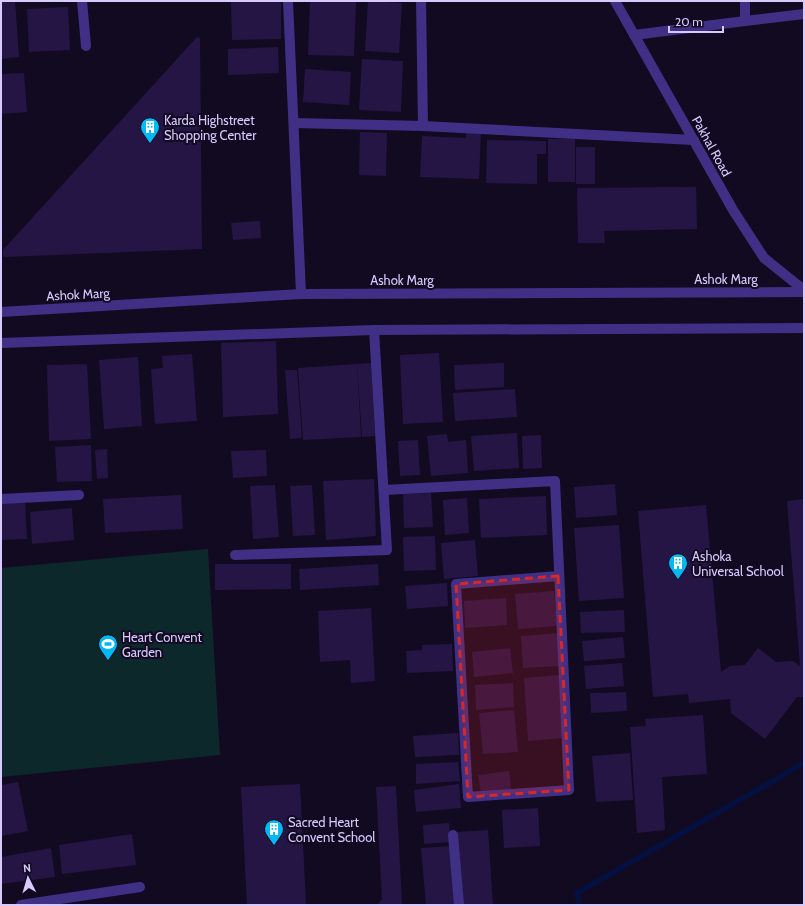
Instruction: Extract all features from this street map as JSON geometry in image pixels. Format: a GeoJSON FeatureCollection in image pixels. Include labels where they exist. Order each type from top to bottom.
{"type":"FeatureCollection","features":[{"type":"Feature","properties":{"kind":"street"},"geometry":{"type":"LineString","coordinates":[[82,1],[86,46]]}},
{"type":"Feature","properties":{"kind":"street"},"geometry":{"type":"LineString","coordinates":[[288,1],[301,294]]}},
{"type":"Feature","properties":{"kind":"street"},"geometry":{"type":"LineString","coordinates":[[421,1],[423,126]]}},
{"type":"Feature","properties":{"kind":"street","name":"Pakhal Road"},"geometry":{"type":"LineString","coordinates":[[615,1],[733,210],[764,258],[804,291]]}},
{"type":"Feature","properties":{"kind":"street"},"geometry":{"type":"LineString","coordinates":[[745,1],[745,21]]}},
{"type":"Feature","properties":{"kind":"street"},"geometry":{"type":"LineString","coordinates":[[634,34],[804,14]]}},
{"type":"Feature","properties":{"kind":"street"},"geometry":{"type":"LineString","coordinates":[[294,123],[423,126],[694,140]]}},
{"type":"Feature","properties":{"kind":"street","name":"Ashok Marg"},"geometry":{"type":"LineString","coordinates":[[1,312],[301,294],[804,291]]}},
{"type":"Feature","properties":{"kind":"street"},"geometry":{"type":"LineString","coordinates":[[1,343],[374,330],[804,328]]}},
{"type":"Feature","properties":{"kind":"street"},"geometry":{"type":"LineString","coordinates":[[235,555],[387,550],[374,330]]}},
{"type":"Feature","properties":{"kind":"street"},"geometry":{"type":"LineString","coordinates":[[384,490],[555,481],[558,576],[569,790],[468,797],[456,584],[558,576]]}},
{"type":"Feature","properties":{"kind":"street"},"geometry":{"type":"LineString","coordinates":[[1,499],[79,495]]}},
{"type":"Feature","properties":{"kind":"street"},"geometry":{"type":"LineString","coordinates":[[453,835],[459,905]]}},
{"type":"Feature","properties":{"kind":"street"},"geometry":{"type":"LineString","coordinates":[[21,905],[140,887]]}},
{"type":"Feature","properties":{"kind":"highlighted area"},"geometry":{"type":"Polygon","coordinates":[[[558,576],[569,790],[468,797],[456,584],[558,576]]]}},
{"type":"Feature","properties":{"kind":"green space","name":"Heart Convent Garden"},"geometry":{"type":"Polygon","coordinates":[[[208,549],[220,755],[1,777],[1,568],[208,549]]]}},
{"type":"Feature","properties":{"kind":"building"},"geometry":{"type":"Polygon","coordinates":[[[1,1],[15,1],[19,57],[1,59],[1,1]]]}},
{"type":"Feature","properties":{"kind":"building"},"geometry":{"type":"Polygon","coordinates":[[[231,1],[281,1],[281,39],[232,40],[231,1]]]}},
{"type":"Feature","properties":{"kind":"building"},"geometry":{"type":"Polygon","coordinates":[[[310,1],[356,2],[354,56],[308,55],[310,1]]]}},
{"type":"Feature","properties":{"kind":"building"},"geometry":{"type":"Polygon","coordinates":[[[368,1],[402,3],[399,53],[365,51],[368,1]]]}},
{"type":"Feature","properties":{"kind":"building"},"geometry":{"type":"Polygon","coordinates":[[[68,7],[70,50],[29,52],[27,9],[68,7]]]}},
{"type":"Feature","properties":{"kind":"building","name":"Karda Highstreet Shopping Center"},"geometry":{"type":"Polygon","coordinates":[[[197,37],[200,38],[202,249],[5,257],[3,255],[3,250],[197,37]]]}},
{"type":"Feature","properties":{"kind":"building"},"geometry":{"type":"Polygon","coordinates":[[[278,47],[279,73],[228,75],[228,49],[278,47]]]}},
{"type":"Feature","properties":{"kind":"building"},"geometry":{"type":"Polygon","coordinates":[[[362,59],[403,61],[401,112],[359,110],[362,59]]]}},
{"type":"Feature","properties":{"kind":"building"},"geometry":{"type":"Polygon","coordinates":[[[305,69],[351,72],[349,105],[303,102],[305,69]]]}},
{"type":"Feature","properties":{"kind":"building"},"geometry":{"type":"Polygon","coordinates":[[[24,73],[27,112],[1,114],[1,74],[24,73]]]}},
{"type":"Feature","properties":{"kind":"building"},"geometry":{"type":"Polygon","coordinates":[[[466,131],[481,131],[479,179],[420,177],[422,136],[466,138],[466,131]]]}},
{"type":"Feature","properties":{"kind":"building"},"geometry":{"type":"Polygon","coordinates":[[[360,132],[387,133],[386,176],[359,175],[360,132]]]}},
{"type":"Feature","properties":{"kind":"building"},"geometry":{"type":"Polygon","coordinates":[[[548,139],[575,139],[575,182],[548,182],[548,139]]]}},
{"type":"Feature","properties":{"kind":"building"},"geometry":{"type":"Polygon","coordinates":[[[487,140],[546,141],[546,154],[537,154],[537,184],[486,183],[487,140]]]}},
{"type":"Feature","properties":{"kind":"building"},"geometry":{"type":"Polygon","coordinates":[[[576,147],[595,147],[595,184],[576,184],[576,147]]]}},
{"type":"Feature","properties":{"kind":"building"},"geometry":{"type":"Polygon","coordinates":[[[696,187],[697,229],[604,231],[605,243],[578,243],[577,188],[696,187]]]}},
{"type":"Feature","properties":{"kind":"building"},"geometry":{"type":"Polygon","coordinates":[[[260,221],[261,238],[233,240],[231,223],[260,221]]]}},
{"type":"Feature","properties":{"kind":"building"},"geometry":{"type":"Polygon","coordinates":[[[276,341],[278,414],[223,417],[221,343],[276,341]]]}},
{"type":"Feature","properties":{"kind":"building"},"geometry":{"type":"Polygon","coordinates":[[[439,353],[443,422],[403,424],[400,355],[439,353]]]}},
{"type":"Feature","properties":{"kind":"building"},"geometry":{"type":"Polygon","coordinates":[[[192,354],[197,421],[155,424],[151,369],[163,368],[162,356],[192,354]]]}},
{"type":"Feature","properties":{"kind":"building"},"geometry":{"type":"Polygon","coordinates":[[[138,357],[142,426],[104,429],[99,360],[138,357]]]}},
{"type":"Feature","properties":{"kind":"building"},"geometry":{"type":"Polygon","coordinates":[[[371,363],[375,436],[362,437],[357,364],[371,363]]]}},
{"type":"Feature","properties":{"kind":"building"},"geometry":{"type":"Polygon","coordinates":[[[504,363],[504,387],[455,390],[454,365],[504,363]]]}},
{"type":"Feature","properties":{"kind":"building"},"geometry":{"type":"Polygon","coordinates":[[[87,364],[91,439],[49,441],[47,365],[87,364]]]}},
{"type":"Feature","properties":{"kind":"building"},"geometry":{"type":"Polygon","coordinates":[[[357,364],[361,437],[303,440],[298,368],[357,364]]]}},
{"type":"Feature","properties":{"kind":"building"},"geometry":{"type":"Polygon","coordinates":[[[285,370],[297,370],[302,438],[290,439],[285,370]]]}},
{"type":"Feature","properties":{"kind":"building"},"geometry":{"type":"Polygon","coordinates":[[[515,389],[517,417],[455,421],[453,393],[515,389]]]}},
{"type":"Feature","properties":{"kind":"building"},"geometry":{"type":"Polygon","coordinates":[[[517,433],[519,468],[474,471],[471,436],[517,433]]]}},
{"type":"Feature","properties":{"kind":"building"},"geometry":{"type":"Polygon","coordinates":[[[447,434],[448,442],[466,440],[468,473],[431,476],[427,436],[447,434]]]}},
{"type":"Feature","properties":{"kind":"building"},"geometry":{"type":"Polygon","coordinates":[[[541,435],[542,468],[523,469],[522,436],[541,435]]]}},
{"type":"Feature","properties":{"kind":"building"},"geometry":{"type":"Polygon","coordinates":[[[418,440],[420,475],[400,476],[398,441],[418,440]]]}},
{"type":"Feature","properties":{"kind":"building"},"geometry":{"type":"Polygon","coordinates":[[[91,445],[92,481],[57,482],[55,447],[91,445]]]}},
{"type":"Feature","properties":{"kind":"building"},"geometry":{"type":"Polygon","coordinates":[[[107,449],[108,478],[97,479],[95,450],[107,449]]]}},
{"type":"Feature","properties":{"kind":"building"},"geometry":{"type":"Polygon","coordinates":[[[266,450],[267,476],[233,478],[231,451],[266,450]]]}},
{"type":"Feature","properties":{"kind":"building"},"geometry":{"type":"Polygon","coordinates":[[[374,479],[376,536],[326,540],[323,481],[374,479]]]}},
{"type":"Feature","properties":{"kind":"building"},"geometry":{"type":"Polygon","coordinates":[[[615,484],[617,515],[576,518],[574,487],[615,484]]]}},
{"type":"Feature","properties":{"kind":"building"},"geometry":{"type":"Polygon","coordinates":[[[275,485],[279,537],[253,539],[250,486],[275,485]]]}},
{"type":"Feature","properties":{"kind":"building"},"geometry":{"type":"Polygon","coordinates":[[[312,485],[315,535],[293,536],[290,486],[312,485]]]}},
{"type":"Feature","properties":{"kind":"building"},"geometry":{"type":"Polygon","coordinates":[[[431,493],[433,527],[404,528],[403,494],[431,493]]]}},
{"type":"Feature","properties":{"kind":"building"},"geometry":{"type":"Polygon","coordinates":[[[181,495],[183,529],[105,533],[103,499],[181,495]]]}},
{"type":"Feature","properties":{"kind":"building"},"geometry":{"type":"Polygon","coordinates":[[[546,496],[547,535],[481,538],[479,499],[546,496]]]}},
{"type":"Feature","properties":{"kind":"building"},"geometry":{"type":"Polygon","coordinates":[[[467,498],[469,533],[445,535],[443,500],[467,498]]]}},
{"type":"Feature","properties":{"kind":"building","name":"Ashoka Universal School"},"geometry":{"type":"Polygon","coordinates":[[[804,499],[804,697],[797,697],[765,739],[731,713],[730,699],[689,703],[688,694],[653,697],[638,511],[706,505],[721,672],[730,666],[745,665],[758,648],[776,662],[793,661],[800,666],[787,501],[804,499]]]}},
{"type":"Feature","properties":{"kind":"building"},"geometry":{"type":"Polygon","coordinates":[[[25,502],[27,539],[1,540],[1,503],[25,502]]]}},
{"type":"Feature","properties":{"kind":"building"},"geometry":{"type":"Polygon","coordinates":[[[72,508],[74,540],[32,544],[30,512],[72,508]]]}},
{"type":"Feature","properties":{"kind":"building"},"geometry":{"type":"Polygon","coordinates":[[[619,525],[624,598],[579,601],[574,528],[619,525]]]}},
{"type":"Feature","properties":{"kind":"building"},"geometry":{"type":"Polygon","coordinates":[[[435,536],[436,570],[404,571],[403,537],[435,536]]]}},
{"type":"Feature","properties":{"kind":"building"},"geometry":{"type":"Polygon","coordinates":[[[475,540],[478,576],[444,579],[441,543],[475,540]]]}},
{"type":"Feature","properties":{"kind":"building"},"geometry":{"type":"Polygon","coordinates":[[[215,564],[291,564],[291,589],[215,590],[215,564]]]}},
{"type":"Feature","properties":{"kind":"building"},"geometry":{"type":"Polygon","coordinates":[[[378,564],[379,585],[300,590],[299,569],[378,564]]]}},
{"type":"Feature","properties":{"kind":"building"},"geometry":{"type":"Polygon","coordinates":[[[447,583],[448,606],[407,609],[405,586],[447,583]]]}},
{"type":"Feature","properties":{"kind":"building"},"geometry":{"type":"Polygon","coordinates":[[[554,591],[557,626],[518,629],[515,594],[554,591]]]}},
{"type":"Feature","properties":{"kind":"building"},"geometry":{"type":"Polygon","coordinates":[[[506,598],[507,625],[465,628],[464,601],[506,598]]]}},
{"type":"Feature","properties":{"kind":"building"},"geometry":{"type":"Polygon","coordinates":[[[371,608],[375,681],[351,683],[350,660],[320,662],[318,611],[371,608]]]}},
{"type":"Feature","properties":{"kind":"building"},"geometry":{"type":"Polygon","coordinates":[[[624,610],[625,632],[581,633],[580,612],[624,610]]]}},
{"type":"Feature","properties":{"kind":"building"},"geometry":{"type":"Polygon","coordinates":[[[559,633],[561,666],[523,668],[521,636],[559,633]]]}},
{"type":"Feature","properties":{"kind":"building"},"geometry":{"type":"Polygon","coordinates":[[[623,637],[625,658],[584,661],[582,641],[623,637]]]}},
{"type":"Feature","properties":{"kind":"building"},"geometry":{"type":"Polygon","coordinates":[[[452,644],[453,671],[407,673],[406,651],[422,650],[422,645],[452,644]]]}},
{"type":"Feature","properties":{"kind":"building"},"geometry":{"type":"Polygon","coordinates":[[[510,648],[513,673],[474,677],[472,652],[510,648]]]}},
{"type":"Feature","properties":{"kind":"building"},"geometry":{"type":"Polygon","coordinates":[[[622,663],[624,686],[586,689],[584,666],[622,663]]]}},
{"type":"Feature","properties":{"kind":"building"},"geometry":{"type":"Polygon","coordinates":[[[560,675],[563,738],[528,741],[524,678],[560,675]]]}},
{"type":"Feature","properties":{"kind":"building"},"geometry":{"type":"Polygon","coordinates":[[[513,683],[514,707],[476,710],[475,685],[513,683]]]}},
{"type":"Feature","properties":{"kind":"building"},"geometry":{"type":"Polygon","coordinates":[[[626,692],[627,711],[591,713],[590,693],[626,692]]]}},
{"type":"Feature","properties":{"kind":"building"},"geometry":{"type":"Polygon","coordinates":[[[514,710],[518,752],[483,754],[479,713],[514,710]]]}},
{"type":"Feature","properties":{"kind":"building"},"geometry":{"type":"Polygon","coordinates":[[[703,715],[707,774],[662,777],[665,830],[637,833],[630,727],[646,726],[645,719],[703,715]]]}},
{"type":"Feature","properties":{"kind":"building"},"geometry":{"type":"Polygon","coordinates":[[[458,733],[459,755],[415,757],[413,736],[458,733]]]}},
{"type":"Feature","properties":{"kind":"building"},"geometry":{"type":"Polygon","coordinates":[[[630,753],[633,800],[596,802],[592,756],[630,753]]]}},
{"type":"Feature","properties":{"kind":"building"},"geometry":{"type":"Polygon","coordinates":[[[458,762],[460,781],[416,784],[416,764],[458,762]]]}},
{"type":"Feature","properties":{"kind":"building"},"geometry":{"type":"Polygon","coordinates":[[[509,771],[511,789],[481,793],[478,775],[509,771]]]}},
{"type":"Feature","properties":{"kind":"building"},"geometry":{"type":"Polygon","coordinates":[[[18,782],[28,831],[1,836],[1,785],[18,782]]]}},
{"type":"Feature","properties":{"kind":"building","name":"Sacred Heart Convent School"},"geometry":{"type":"Polygon","coordinates":[[[300,784],[306,905],[247,905],[241,787],[300,784]]]}},
{"type":"Feature","properties":{"kind":"building"},"geometry":{"type":"Polygon","coordinates":[[[459,784],[461,808],[416,812],[414,790],[459,784]]]}},
{"type":"Feature","properties":{"kind":"building","name":"Sacred Heart Convent School"},"geometry":{"type":"Polygon","coordinates":[[[396,786],[402,905],[377,905],[382,899],[376,787],[396,786]]]}},
{"type":"Feature","properties":{"kind":"building"},"geometry":{"type":"Polygon","coordinates":[[[538,808],[540,846],[504,848],[502,810],[538,808]]]}},
{"type":"Feature","properties":{"kind":"building"},"geometry":{"type":"Polygon","coordinates":[[[449,823],[450,842],[424,844],[423,825],[449,823]]]}},
{"type":"Feature","properties":{"kind":"building"},"geometry":{"type":"Polygon","coordinates":[[[488,830],[493,905],[462,905],[457,832],[488,830]]]}},
{"type":"Feature","properties":{"kind":"building"},"geometry":{"type":"Polygon","coordinates":[[[132,834],[136,865],[62,874],[59,845],[132,834]]]}},
{"type":"Feature","properties":{"kind":"building"},"geometry":{"type":"Polygon","coordinates":[[[451,846],[456,905],[426,905],[421,848],[451,846]]]}},
{"type":"Feature","properties":{"kind":"building"},"geometry":{"type":"Polygon","coordinates":[[[51,848],[55,877],[1,884],[1,857],[51,848]]]}},
{"type":"Feature","properties":{"kind":"waterway"},"geometry":{"type":"LineString","coordinates":[[579,905],[577,893],[804,763]]}},
{"type":"Feature","properties":{"kind":"place","name":"Karda Highstreet Shopping Center"},"geometry":{"type":"Point","coordinates":[150,144]}},
{"type":"Feature","properties":{"kind":"place","name":"Ashoka Universal School"},"geometry":{"type":"Point","coordinates":[678,580]}},
{"type":"Feature","properties":{"kind":"place","name":"Heart Convent Garden"},"geometry":{"type":"Point","coordinates":[108,661]}},
{"type":"Feature","properties":{"kind":"place","name":"Sacred Heart Convent School"},"geometry":{"type":"Point","coordinates":[274,846]}}]}
